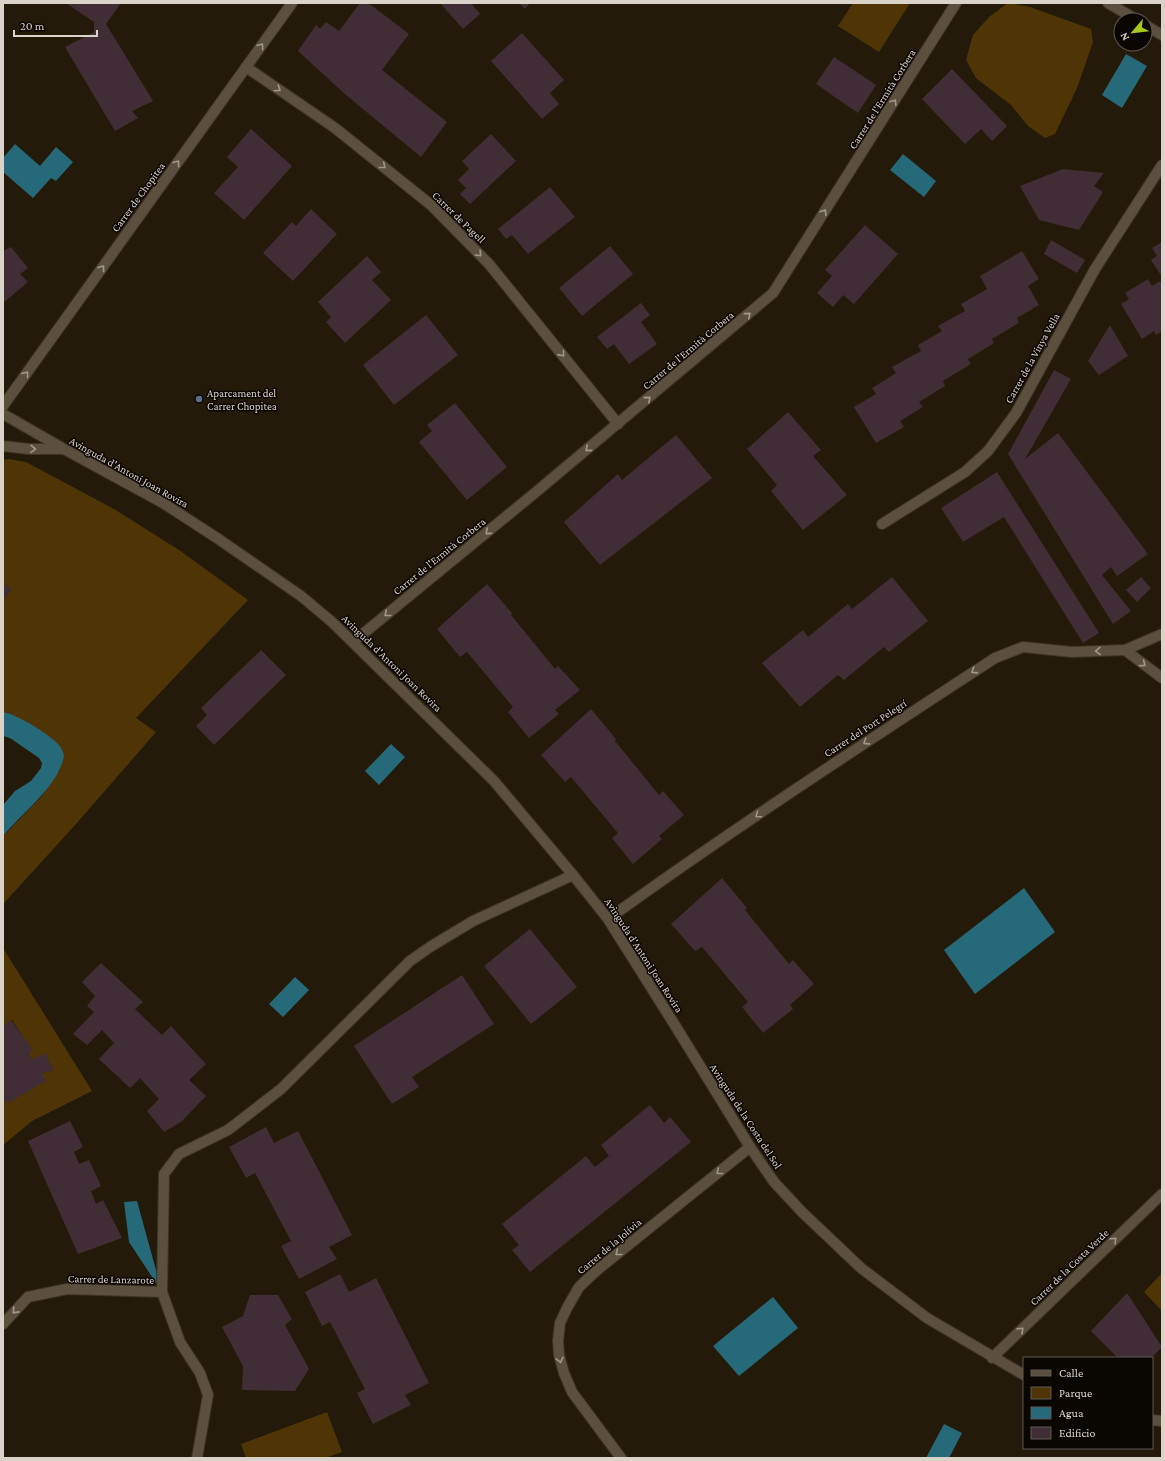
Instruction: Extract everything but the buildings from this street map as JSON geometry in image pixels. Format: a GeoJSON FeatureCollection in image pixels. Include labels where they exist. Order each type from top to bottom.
{"type":"FeatureCollection","features":[{"type":"Feature","properties":{"kind":"street","name":"Carrer de Chopitea"},"geometry":{"type":"LineString","coordinates":[[3,406],[292,3]]}},
{"type":"Feature","properties":{"kind":"street","name":"Carrer de l'Ermità Corbera"},"geometry":{"type":"LineString","coordinates":[[353,642],[618,424],[773,293],[956,3]]}},
{"type":"Feature","properties":{"kind":"street"},"geometry":{"type":"LineString","coordinates":[[1108,3],[1123,12]]}},
{"type":"Feature","properties":{"kind":"street"},"geometry":{"type":"LineString","coordinates":[[1153,30],[1162,35]]}},
{"type":"Feature","properties":{"kind":"street","name":"Carrer de Pagell"},"geometry":{"type":"LineString","coordinates":[[246,67],[335,128],[431,205],[489,264],[618,424]]}},
{"type":"Feature","properties":{"kind":"street","name":"Carrer de la Vinya Vella"},"geometry":{"type":"LineString","coordinates":[[882,524],[965,472],[988,451],[1016,413],[1095,269],[1162,165]]}},
{"type":"Feature","properties":{"kind":"street","name":"Avinguda d'Antoni Joan Rovira"},"geometry":{"type":"LineString","coordinates":[[3,414],[163,504],[217,538],[301,596],[332,622],[494,781],[574,875],[608,919],[676,1027]]}},
{"type":"Feature","properties":{"kind":"street"},"geometry":{"type":"LineString","coordinates":[[3,446],[29,449],[64,449]]}},
{"type":"Feature","properties":{"kind":"street","name":"Carrer del Port Pelegrí"},"geometry":{"type":"LineString","coordinates":[[608,919],[803,783],[995,658],[1023,647],[1072,652],[1125,650],[1162,634]]}},
{"type":"Feature","properties":{"kind":"street"},"geometry":{"type":"LineString","coordinates":[[1125,650],[1162,678]]}},
{"type":"Feature","properties":{"kind":"street"},"geometry":{"type":"LineString","coordinates":[[162,1292],[164,1174],[179,1154],[228,1130],[281,1089],[410,961],[473,921],[574,875]]}},
{"type":"Feature","properties":{"kind":"street","name":"Avinguda de la Costa del Sol"},"geometry":{"type":"LineString","coordinates":[[676,1027],[750,1147],[774,1182],[802,1212],[861,1268],[927,1318],[992,1358],[1023,1374]]}},
{"type":"Feature","properties":{"kind":"street","name":"Carrer de la Jolívia"},"geometry":{"type":"LineString","coordinates":[[621,1458],[572,1392],[564,1373],[559,1355],[558,1341],[560,1323],[579,1287],[596,1271],[750,1147]]}},
{"type":"Feature","properties":{"kind":"street","name":"Carrer de la Costa Verde"},"geometry":{"type":"LineString","coordinates":[[992,1358],[1162,1194]]}},
{"type":"Feature","properties":{"kind":"street","name":"Carrer de Lanzarote"},"geometry":{"type":"LineString","coordinates":[[3,1324],[28,1297],[67,1289],[162,1292],[180,1342],[200,1373],[208,1395],[197,1458]]}},
{"type":"Feature","properties":{"kind":"green space"},"geometry":{"type":"Polygon","coordinates":[[[853,3],[910,3],[879,52],[838,26],[853,3]]]}},
{"type":"Feature","properties":{"kind":"green space"},"geometry":{"type":"Polygon","coordinates":[[[1008,3],[1030,7],[1091,29],[1093,42],[1077,88],[1055,134],[1045,138],[1028,126],[1011,105],[976,78],[966,60],[973,35],[989,17],[1008,3]]]}},
{"type":"Feature","properties":{"kind":"green space"},"geometry":{"type":"Polygon","coordinates":[[[9,459],[26,462],[114,509],[179,550],[248,600],[136,718],[156,732],[76,824],[3,904],[3,836],[41,797],[60,770],[7,713],[3,712],[3,600],[11,589],[3,584],[3,460],[9,459]]]}},
{"type":"Feature","properties":{"kind":"green space"},"geometry":{"type":"Polygon","coordinates":[[[3,948],[92,1091],[32,1121],[3,1145],[3,1098],[8,1102],[42,1073],[53,1070],[45,1054],[32,1060],[28,1053],[32,1050],[12,1020],[3,1026],[3,948]]]}},
{"type":"Feature","properties":{"kind":"green space"},"geometry":{"type":"Polygon","coordinates":[[[1162,1273],[1162,1311],[1144,1292],[1162,1273]]]}},
{"type":"Feature","properties":{"kind":"green space"},"geometry":{"type":"Polygon","coordinates":[[[327,1412],[342,1452],[325,1458],[246,1458],[241,1444],[327,1412]]]}},
{"type":"Feature","properties":{"kind":"water"},"geometry":{"type":"Polygon","coordinates":[[[1126,54],[1147,66],[1122,108],[1102,95],[1126,54]]]}},
{"type":"Feature","properties":{"kind":"water"},"geometry":{"type":"Polygon","coordinates":[[[15,144],[40,166],[56,147],[73,162],[56,181],[51,178],[33,198],[3,172],[3,158],[15,144]]]}},
{"type":"Feature","properties":{"kind":"water"},"geometry":{"type":"Polygon","coordinates":[[[903,154],[936,181],[924,197],[890,170],[903,154]]]}},
{"type":"Feature","properties":{"kind":"water"},"geometry":{"type":"Polygon","coordinates":[[[3,712],[24,720],[47,735],[59,745],[64,755],[61,766],[48,788],[3,836],[3,805],[15,791],[31,781],[41,768],[42,763],[39,758],[10,738],[3,736],[3,712]]]}},
{"type":"Feature","properties":{"kind":"water"},"geometry":{"type":"Polygon","coordinates":[[[391,744],[405,757],[379,785],[365,771],[391,744]]]}},
{"type":"Feature","properties":{"kind":"water"},"geometry":{"type":"Polygon","coordinates":[[[1024,888],[1055,932],[975,994],[944,950],[1024,888]]]}},
{"type":"Feature","properties":{"kind":"water"},"geometry":{"type":"Polygon","coordinates":[[[295,977],[309,990],[283,1017],[269,1004],[295,977]]]}},
{"type":"Feature","properties":{"kind":"water"},"geometry":{"type":"Polygon","coordinates":[[[137,1201],[162,1292],[129,1242],[124,1202],[137,1201]]]}},
{"type":"Feature","properties":{"kind":"water"},"geometry":{"type":"Polygon","coordinates":[[[773,1297],[798,1328],[739,1376],[713,1346],[773,1297]]]}},
{"type":"Feature","properties":{"kind":"water"},"geometry":{"type":"Polygon","coordinates":[[[944,1424],[962,1433],[949,1458],[926,1458],[944,1424]]]}},
{"type":"Feature","properties":{"kind":"place","name":"Aparcament del Carrer Chopitea"},"geometry":{"type":"Point","coordinates":[199,399]}}]}
